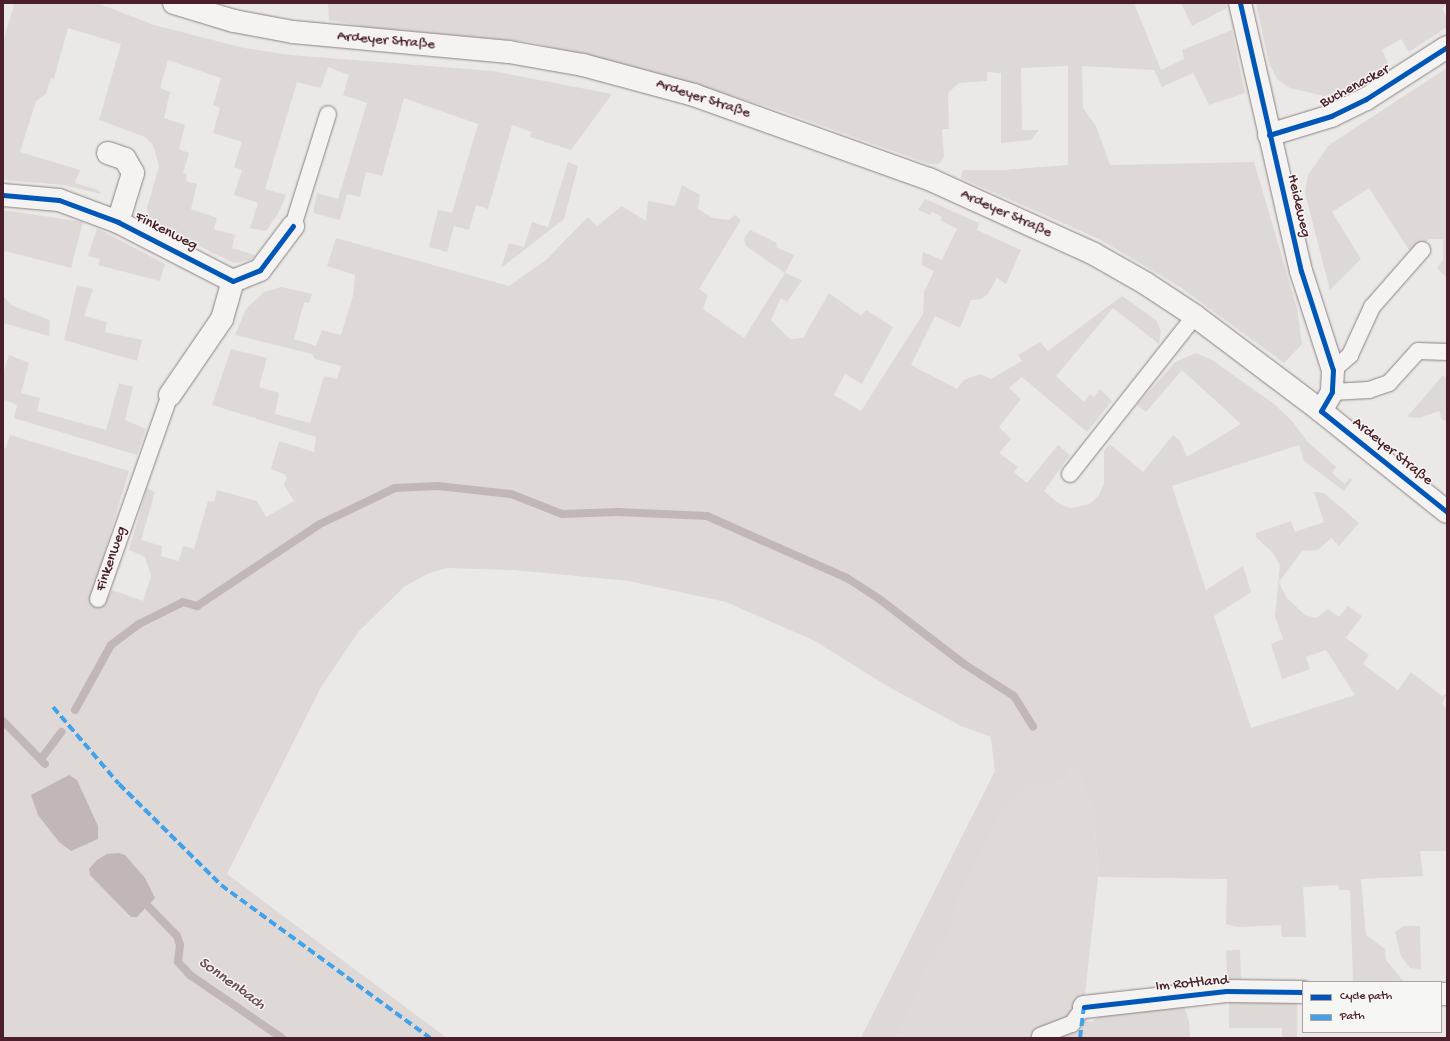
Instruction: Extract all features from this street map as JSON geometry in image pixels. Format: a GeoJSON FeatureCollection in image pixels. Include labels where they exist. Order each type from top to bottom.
{"type":"FeatureCollection","features":[{"type":"Feature","properties":{"kind":"street","name":"Ardeyer Straße"},"geometry":{"type":"LineString","coordinates":[[174,3],[234,22],[293,32],[509,52],[582,65],[694,95],[929,179],[1094,254],[1195,316],[1322,411],[1447,512]]}},
{"type":"Feature","properties":{"kind":"street","name":"Heideweg"},"geometry":{"type":"LineString","coordinates":[[1240,3],[1301,271],[1333,370],[1332,392],[1322,411]]}},
{"type":"Feature","properties":{"kind":"street","name":"Buchenacker"},"geometry":{"type":"LineString","coordinates":[[1269,135],[1331,116],[1366,99],[1447,48]]}},
{"type":"Feature","properties":{"kind":"street","name":"Finkenweg"},"geometry":{"type":"LineString","coordinates":[[108,153],[125,159],[131,165],[133,173],[118,222]]}},
{"type":"Feature","properties":{"kind":"street","name":"Finkenweg"},"geometry":{"type":"LineString","coordinates":[[3,195],[59,200],[118,222],[234,281],[222,319],[170,395]]}},
{"type":"Feature","properties":{"kind":"street"},"geometry":{"type":"LineString","coordinates":[[234,281],[260,270],[293,226]]}},
{"type":"Feature","properties":{"kind":"street","name":"Im Rottland"},"geometry":{"type":"LineString","coordinates":[[1084,1007],[1226,992],[1302,992]]}},
{"type":"Feature","properties":{"kind":"lane"},"geometry":{"type":"LineString","coordinates":[[293,226],[328,114]]}},
{"type":"Feature","properties":{"kind":"lane"},"geometry":{"type":"LineString","coordinates":[[1333,370],[1350,356],[1372,307],[1422,250]]}},
{"type":"Feature","properties":{"kind":"lane"},"geometry":{"type":"LineString","coordinates":[[1070,474],[1195,316]]}},
{"type":"Feature","properties":{"kind":"lane"},"geometry":{"type":"LineString","coordinates":[[1332,392],[1369,390],[1389,383],[1418,351],[1447,352]]}},
{"type":"Feature","properties":{"kind":"lane","name":"Finkenweg"},"geometry":{"type":"LineString","coordinates":[[98,599],[170,395]]}},
{"type":"Feature","properties":{"kind":"lane"},"geometry":{"type":"LineString","coordinates":[[1040,1036],[1072,1024],[1084,1007]]}},
{"type":"Feature","properties":{"kind":"shaded area"},"geometry":{"type":"Polygon","coordinates":[[[10,3],[97,3],[154,25],[244,48],[290,55],[493,71],[612,94],[571,150],[530,137],[532,132],[512,125],[488,209],[476,205],[469,230],[454,226],[447,252],[429,247],[438,210],[452,213],[478,124],[404,98],[382,176],[366,172],[360,197],[347,194],[340,220],[313,213],[317,193],[338,199],[367,103],[343,95],[349,75],[328,67],[321,88],[297,82],[265,189],[286,195],[279,212],[266,231],[250,228],[258,203],[234,195],[242,170],[234,167],[242,142],[213,133],[220,108],[213,105],[221,78],[168,60],[160,88],[170,92],[164,118],[185,125],[179,149],[189,153],[183,173],[187,174],[186,181],[197,184],[191,209],[217,218],[214,229],[235,235],[232,248],[255,255],[250,260],[234,263],[150,222],[147,208],[159,166],[153,145],[145,137],[99,120],[121,44],[68,28],[54,79],[51,78],[46,94],[36,101],[20,152],[80,170],[75,183],[98,190],[101,194],[64,185],[3,180],[3,41],[14,5],[10,3]]]}},
{"type":"Feature","properties":{"kind":"shaded area"},"geometry":{"type":"Polygon","coordinates":[[[328,3],[1134,3],[1161,70],[1184,59],[1182,50],[1232,30],[1245,93],[1209,105],[1193,73],[1162,87],[1154,70],[1082,66],[1083,108],[1096,126],[1110,165],[1254,162],[1297,308],[1302,344],[1284,363],[1180,287],[1099,239],[961,178],[963,170],[1003,170],[1068,165],[1068,66],[1021,68],[1022,130],[1039,130],[1031,140],[1001,143],[1001,73],[987,72],[987,81],[959,83],[948,93],[949,129],[942,129],[944,157],[939,164],[929,164],[778,110],[654,72],[530,42],[367,27],[329,20],[328,3]]]}},
{"type":"Feature","properties":{"kind":"shaded area"},"geometry":{"type":"Polygon","coordinates":[[[1181,3],[1226,3],[1227,8],[1192,26],[1181,3]]]}},
{"type":"Feature","properties":{"kind":"shaded area"},"geometry":{"type":"Polygon","coordinates":[[[1256,3],[1447,3],[1442,9],[1447,18],[1447,27],[1409,52],[1401,39],[1382,50],[1388,63],[1354,87],[1324,96],[1290,88],[1277,79],[1269,63],[1256,3]]]}},
{"type":"Feature","properties":{"kind":"shaded area"},"geometry":{"type":"Polygon","coordinates":[[[1447,68],[1447,278],[1437,268],[1443,260],[1443,239],[1430,239],[1409,250],[1369,188],[1332,212],[1361,259],[1330,290],[1305,193],[1308,175],[1329,145],[1447,68]]]}},
{"type":"Feature","properties":{"kind":"shaded area"},"geometry":{"type":"Polygon","coordinates":[[[568,162],[578,166],[564,219],[501,268],[509,243],[524,247],[532,222],[548,227],[568,162]]]}},
{"type":"Feature","properties":{"kind":"shaded area"},"geometry":{"type":"Polygon","coordinates":[[[682,185],[700,195],[698,209],[713,218],[729,220],[735,215],[741,220],[699,289],[708,295],[703,309],[744,338],[785,273],[802,280],[787,302],[781,298],[771,320],[790,339],[803,338],[829,293],[861,316],[866,310],[893,327],[862,384],[845,374],[834,395],[861,411],[923,314],[924,292],[934,271],[922,265],[923,252],[942,260],[957,229],[940,220],[942,217],[932,212],[930,215],[918,210],[925,199],[979,223],[977,230],[1021,250],[1006,284],[997,278],[988,294],[981,299],[971,300],[960,328],[935,316],[911,365],[957,389],[964,380],[980,374],[991,379],[1022,361],[1018,355],[1040,342],[1048,351],[1122,296],[1156,320],[1161,331],[1159,344],[1113,308],[1056,376],[1084,402],[1090,394],[1094,397],[1100,389],[1112,401],[1087,432],[1022,377],[1009,388],[1021,399],[999,427],[1011,439],[999,453],[1018,467],[1014,472],[1027,483],[1058,445],[1070,455],[1044,491],[1058,503],[1070,508],[1091,503],[1099,495],[1104,484],[1104,451],[1110,444],[1143,472],[1173,435],[1180,441],[1187,457],[1241,424],[1182,370],[1146,412],[1137,405],[1175,362],[1196,353],[1212,360],[1274,404],[1291,420],[1308,442],[1336,467],[1332,473],[1345,484],[1350,478],[1352,480],[1344,491],[1304,461],[1299,445],[1172,486],[1206,590],[1243,566],[1251,592],[1214,616],[1251,728],[1355,695],[1326,650],[1306,657],[1310,669],[1282,679],[1271,644],[1283,639],[1275,616],[1280,565],[1272,552],[1256,537],[1256,533],[1291,521],[1295,532],[1324,522],[1314,492],[1324,493],[1359,523],[1339,546],[1331,538],[1318,550],[1302,551],[1279,582],[1286,597],[1305,615],[1316,618],[1328,609],[1339,617],[1348,606],[1362,616],[1346,638],[1369,655],[1363,664],[1398,690],[1411,672],[1442,696],[1447,693],[1442,704],[1447,709],[1447,851],[1420,851],[1423,876],[1361,879],[1366,935],[1385,949],[1386,960],[1403,981],[1353,981],[1350,890],[1339,890],[1338,885],[1303,887],[1306,937],[1282,937],[1281,925],[1238,927],[1226,924],[1227,879],[1098,877],[1094,812],[1074,762],[1061,780],[1029,786],[1002,810],[957,899],[951,927],[923,972],[915,997],[894,1038],[861,1038],[995,771],[991,737],[961,726],[887,686],[815,641],[726,602],[629,581],[514,570],[447,568],[427,574],[404,587],[359,631],[321,687],[227,874],[447,1038],[3,1038],[3,447],[6,448],[10,435],[129,471],[91,598],[106,602],[112,590],[143,601],[151,576],[145,557],[129,550],[147,488],[155,492],[141,540],[162,546],[161,556],[179,561],[183,546],[194,549],[208,501],[214,502],[217,490],[257,501],[266,517],[294,501],[284,485],[287,478],[284,474],[271,469],[279,441],[314,452],[316,437],[212,405],[231,349],[267,358],[259,387],[279,393],[275,414],[310,423],[324,376],[337,379],[341,366],[315,359],[312,354],[235,335],[246,309],[264,292],[281,287],[312,294],[309,303],[304,302],[294,339],[316,346],[322,330],[341,335],[353,296],[355,275],[327,266],[336,238],[509,286],[546,260],[588,217],[597,226],[622,206],[646,221],[648,201],[675,206],[682,185]]]}},
{"type":"Feature","properties":{"kind":"shaded area"},"geometry":{"type":"Polygon","coordinates":[[[3,210],[83,222],[71,268],[5,251],[3,257],[3,210]]]}},
{"type":"Feature","properties":{"kind":"shaded area"},"geometry":{"type":"Polygon","coordinates":[[[97,228],[165,264],[160,281],[98,265],[100,259],[88,256],[97,228]]]}},
{"type":"Feature","properties":{"kind":"shaded area"},"geometry":{"type":"Polygon","coordinates":[[[750,230],[777,243],[776,247],[794,255],[785,273],[746,246],[744,238],[750,230]]]}},
{"type":"Feature","properties":{"kind":"shaded area"},"geometry":{"type":"Polygon","coordinates":[[[77,285],[93,289],[84,316],[107,322],[105,332],[142,340],[137,361],[64,340],[77,285]]]}},
{"type":"Feature","properties":{"kind":"shaded area"},"geometry":{"type":"Polygon","coordinates":[[[3,296],[13,306],[50,320],[49,336],[3,323],[3,296]]]}},
{"type":"Feature","properties":{"kind":"shaded area"},"geometry":{"type":"Polygon","coordinates":[[[9,355],[29,363],[21,393],[40,398],[37,411],[106,430],[119,383],[133,387],[125,420],[146,429],[137,455],[14,418],[17,405],[5,400],[3,405],[3,374],[9,355]]]}},
{"type":"Feature","properties":{"kind":"shaded area"},"geometry":{"type":"Polygon","coordinates":[[[1443,375],[1447,379],[1447,420],[1443,421],[1439,411],[1419,418],[1407,417],[1443,375]]]}},
{"type":"Feature","properties":{"kind":"shaded area"},"geometry":{"type":"Polygon","coordinates":[[[1055,713],[1094,812],[1098,877],[1080,1038],[861,1038],[995,771],[991,736],[1055,713]]]}},
{"type":"Feature","properties":{"kind":"shaded area"},"geometry":{"type":"Polygon","coordinates":[[[69,775],[77,780],[98,826],[98,839],[71,851],[59,842],[38,815],[31,795],[69,775]]]}},
{"type":"Feature","properties":{"kind":"shaded area"},"geometry":{"type":"Polygon","coordinates":[[[119,853],[125,855],[145,878],[155,898],[137,917],[131,917],[90,875],[89,869],[97,860],[107,854],[119,853]]]}},
{"type":"Feature","properties":{"kind":"shaded area"},"geometry":{"type":"Polygon","coordinates":[[[1403,926],[1420,926],[1421,969],[1410,968],[1401,956],[1395,932],[1403,926]]]}},
{"type":"Feature","properties":{"kind":"shaded area"},"geometry":{"type":"Polygon","coordinates":[[[1226,950],[1240,950],[1241,979],[1227,979],[1226,950]]]}},
{"type":"Feature","properties":{"kind":"shaded area"},"geometry":{"type":"Polygon","coordinates":[[[1229,1001],[1297,1002],[1297,1038],[1282,1038],[1282,1028],[1229,1028],[1229,1001]]]}},
{"type":"Feature","properties":{"kind":"shaded area"},"geometry":{"type":"Polygon","coordinates":[[[1183,1004],[1189,1021],[1190,1038],[1080,1038],[1081,1022],[1092,1022],[1104,1011],[1183,1004]]]}},
{"type":"Feature","properties":{"kind":"waterway"},"geometry":{"type":"LineString","coordinates":[[75,710],[111,645],[139,624],[183,602],[197,606],[320,524],[395,488],[438,486],[511,494],[562,514],[618,512],[707,516],[847,578],[878,598],[964,664],[1014,696],[1033,726]]}},
{"type":"Feature","properties":{"kind":"waterway","name":"Sonnenbach"},"geometry":{"type":"LineString","coordinates":[[3,721],[45,764]]}},
{"type":"Feature","properties":{"kind":"waterway"},"geometry":{"type":"LineString","coordinates":[[41,759],[61,732]]}},
{"type":"Feature","properties":{"kind":"waterway","name":"Sonnenbach"},"geometry":{"type":"LineString","coordinates":[[142,900],[177,936],[180,945],[178,962],[190,975],[282,1038]]}},
{"type":"Feature","properties":{"kind":"marked path"},"geometry":{"type":"LineString","coordinates":[[53,707],[119,784],[221,885],[430,1038]]}},
{"type":"Feature","properties":{"kind":"marked path"},"geometry":{"type":"LineString","coordinates":[[1080,1038],[1084,1007]]}},
{"type":"Feature","properties":{"kind":"cycle path"},"geometry":{"type":"LineString","coordinates":[[1240,3],[1301,271],[1333,370],[1332,392],[1321,411],[1447,512]]}},
{"type":"Feature","properties":{"kind":"cycle path"},"geometry":{"type":"LineString","coordinates":[[1269,135],[1331,116],[1366,99],[1447,47]]}},
{"type":"Feature","properties":{"kind":"cycle path"},"geometry":{"type":"LineString","coordinates":[[3,195],[59,200],[118,222],[233,281],[260,270],[293,226]]}},
{"type":"Feature","properties":{"kind":"cycle path"},"geometry":{"type":"LineString","coordinates":[[1084,1007],[1226,991],[1302,992]]}}]}
